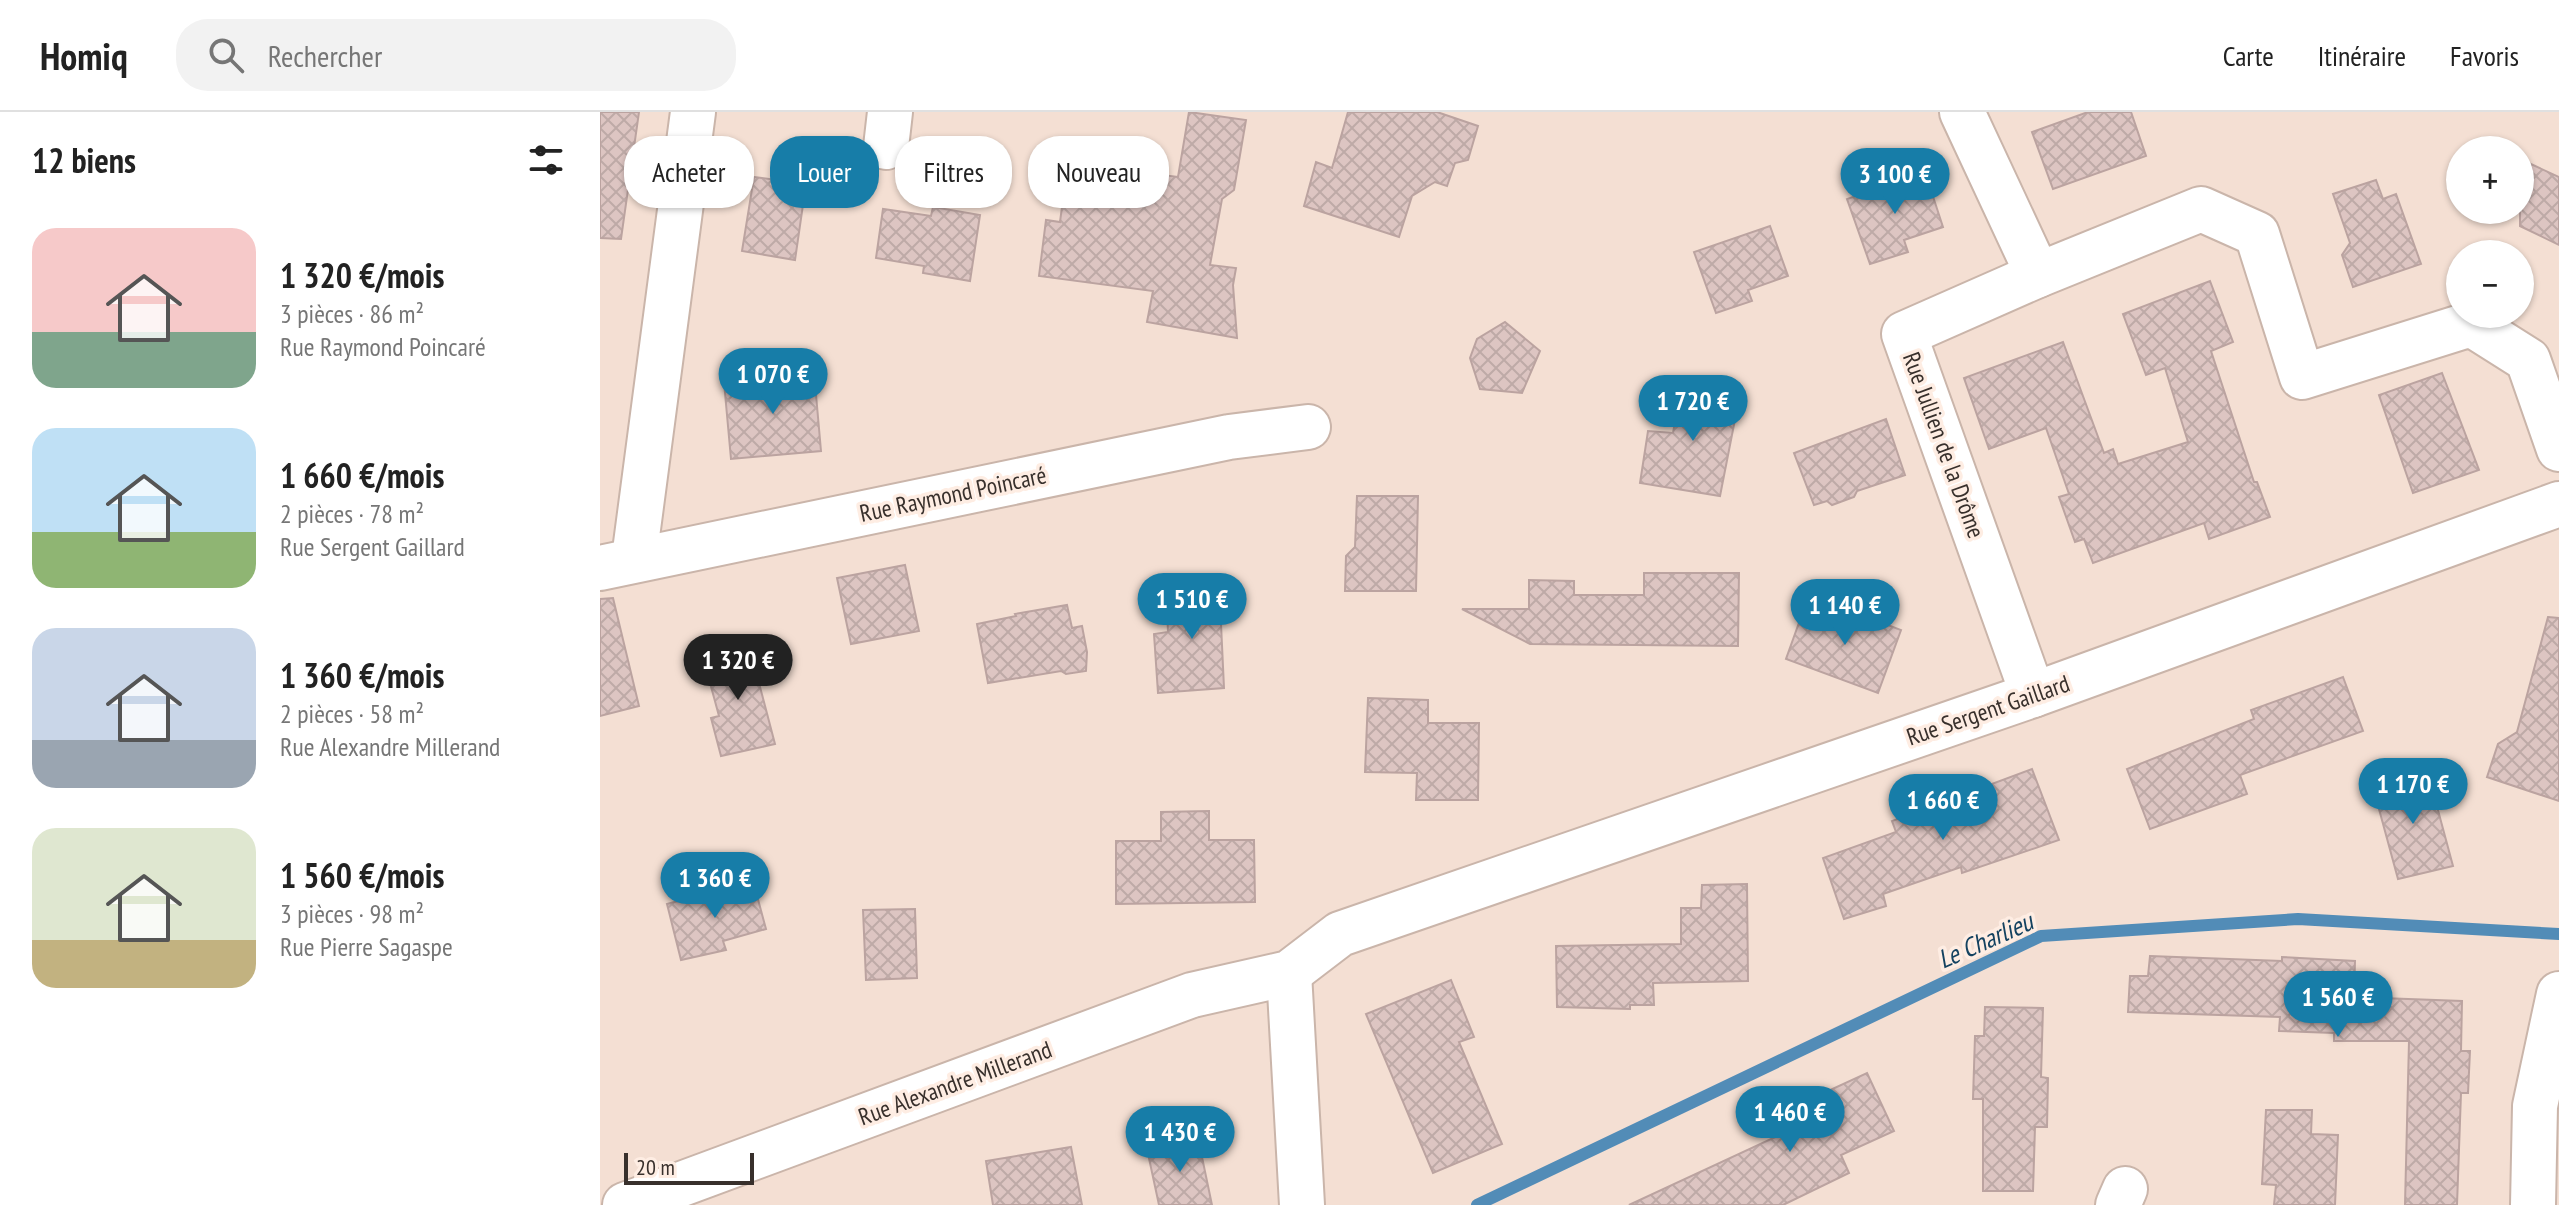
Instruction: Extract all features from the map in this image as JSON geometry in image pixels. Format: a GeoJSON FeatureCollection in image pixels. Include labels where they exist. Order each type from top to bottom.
{"type":"FeatureCollection","features":[{"type":"Feature","properties":{"kind":"street"},"geometry":{"type":"LineString","coordinates":[[617,563],[693,112]]}},
{"type":"Feature","properties":{"kind":"street"},"geometry":{"type":"LineString","coordinates":[[1962,112],[2038,275]]}},
{"type":"Feature","properties":{"kind":"street","name":"Rue Jullien de la Drôme"},"geometry":{"type":"LineString","coordinates":[[2033,695],[1904,334],[2201,209],[2257,234],[2302,377],[2471,324],[2528,360],[2559,449]]}},
{"type":"Feature","properties":{"kind":"street","name":"Rue Raymond Poincaré"},"geometry":{"type":"LineString","coordinates":[[617,563],[1229,437],[1308,427]]}},
{"type":"Feature","properties":{"kind":"street","name":"Rue Sergent Gaillard"},"geometry":{"type":"LineString","coordinates":[[1289,973],[1340,934],[2033,695],[2559,504]]}},
{"type":"Feature","properties":{"kind":"street"},"geometry":{"type":"LineString","coordinates":[[1289,973],[1302,1205]]}},
{"type":"Feature","properties":{"kind":"street","name":"Rue Alexandre Millerand"},"geometry":{"type":"LineString","coordinates":[[625,1205],[1192,995],[1289,973]]}},
{"type":"Feature","properties":{"kind":"street"},"geometry":{"type":"LineString","coordinates":[[2533,1205],[2535,1106],[2559,994]]}},
{"type":"Feature","properties":{"kind":"building"},"geometry":{"type":"Polygon","coordinates":[[[600,112],[639,112],[636,136],[624,136],[625,208],[621,239],[600,238],[600,112]]]}},
{"type":"Feature","properties":{"kind":"building"},"geometry":{"type":"Polygon","coordinates":[[[1189,112],[1246,120],[1234,190],[1222,199],[1210,265],[1236,268],[1233,285],[1237,338],[1147,322],[1153,291],[1039,276],[1046,220],[1060,222],[1062,208],[1169,208],[1169,176],[1178,177],[1189,112]]]}},
{"type":"Feature","properties":{"kind":"building"},"geometry":{"type":"Polygon","coordinates":[[[1348,112],[1437,112],[1478,126],[1468,160],[1455,163],[1447,186],[1435,182],[1412,196],[1399,237],[1304,206],[1316,162],[1332,168],[1348,112]]]}},
{"type":"Feature","properties":{"kind":"building"},"geometry":{"type":"Polygon","coordinates":[[[2088,112],[2131,112],[2146,156],[2053,189],[2032,132],[2088,112]]]}},
{"type":"Feature","properties":{"kind":"building"},"geometry":{"type":"Polygon","coordinates":[[[2534,165],[2559,177],[2559,245],[2520,226],[2534,224],[2534,165]]]}},
{"type":"Feature","properties":{"kind":"building"},"geometry":{"type":"Polygon","coordinates":[[[1925,172],[1943,227],[1904,240],[1908,252],[1870,264],[1847,199],[1925,172]]]}},
{"type":"Feature","properties":{"kind":"building"},"geometry":{"type":"Polygon","coordinates":[[[754,177],[770,179],[770,208],[803,208],[795,260],[742,251],[749,208],[754,208],[754,177]]]}},
{"type":"Feature","properties":{"kind":"building"},"geometry":{"type":"Polygon","coordinates":[[[2376,180],[2383,199],[2396,194],[2421,264],[2353,287],[2342,255],[2350,243],[2333,194],[2376,180]]]}},
{"type":"Feature","properties":{"kind":"building"},"geometry":{"type":"Polygon","coordinates":[[[933,208],[980,215],[970,281],[923,273],[924,266],[876,258],[883,209],[931,216],[933,208]]]}},
{"type":"Feature","properties":{"kind":"building"},"geometry":{"type":"Polygon","coordinates":[[[1770,226],[1788,276],[1748,290],[1752,301],[1716,313],[1694,252],[1770,226]]]}},
{"type":"Feature","properties":{"kind":"building"},"geometry":{"type":"Polygon","coordinates":[[[2210,281],[2233,342],[2211,351],[2254,482],[2257,482],[2270,517],[2209,539],[2204,523],[2093,563],[2084,539],[2075,542],[2059,497],[2069,494],[2046,428],[1989,449],[1964,378],[2063,342],[2104,453],[2113,449],[2118,464],[2188,442],[2165,368],[2146,375],[2123,314],[2210,281]]]}},
{"type":"Feature","properties":{"kind":"building"},"geometry":{"type":"Polygon","coordinates":[[[1505,322],[1540,351],[1522,393],[1480,389],[1470,358],[1477,339],[1505,322]]]}},
{"type":"Feature","properties":{"kind":"building"},"geometry":{"type":"Polygon","coordinates":[[[814,372],[821,451],[731,459],[724,382],[814,372]]]}},
{"type":"Feature","properties":{"kind":"building"},"geometry":{"type":"Polygon","coordinates":[[[2442,373],[2479,470],[2413,493],[2379,395],[2442,373]]]}},
{"type":"Feature","properties":{"kind":"building"},"geometry":{"type":"Polygon","coordinates":[[[1682,384],[1740,394],[1720,496],[1640,483],[1648,431],[1673,433],[1682,384]]]}},
{"type":"Feature","properties":{"kind":"building"},"geometry":{"type":"Polygon","coordinates":[[[1886,419],[1905,475],[1857,491],[1854,497],[1832,505],[1827,501],[1814,505],[1794,453],[1886,419]]]}},
{"type":"Feature","properties":{"kind":"building"},"geometry":{"type":"Polygon","coordinates":[[[1357,496],[1418,496],[1416,591],[1345,591],[1346,556],[1355,547],[1357,496]]]}},
{"type":"Feature","properties":{"kind":"building"},"geometry":{"type":"Polygon","coordinates":[[[905,565],[919,631],[851,644],[837,578],[905,565]]]}},
{"type":"Feature","properties":{"kind":"building"},"geometry":{"type":"Polygon","coordinates":[[[1644,573],[1739,573],[1738,646],[1530,644],[1462,609],[1529,609],[1529,580],[1574,581],[1574,595],[1644,595],[1644,573]]]}},
{"type":"Feature","properties":{"kind":"building"},"geometry":{"type":"Polygon","coordinates":[[[1219,581],[1224,688],[1158,693],[1154,634],[1168,632],[1167,609],[1177,608],[1176,583],[1219,581]]]}},
{"type":"Feature","properties":{"kind":"building"},"geometry":{"type":"Polygon","coordinates":[[[613,598],[639,706],[600,716],[600,599],[613,598]]]}},
{"type":"Feature","properties":{"kind":"building"},"geometry":{"type":"Polygon","coordinates":[[[1067,605],[1072,628],[1082,626],[1087,652],[1086,671],[1066,674],[1061,671],[988,683],[977,624],[1067,605]]]}},
{"type":"Feature","properties":{"kind":"building"},"geometry":{"type":"Polygon","coordinates":[[[1805,606],[1850,623],[1854,612],[1901,630],[1878,693],[1786,659],[1805,606]]]}},
{"type":"Feature","properties":{"kind":"building"},"geometry":{"type":"Polygon","coordinates":[[[2548,617],[2559,618],[2559,801],[2487,777],[2498,744],[2517,732],[2548,617]]]}},
{"type":"Feature","properties":{"kind":"building"},"geometry":{"type":"Polygon","coordinates":[[[749,645],[775,744],[721,756],[711,718],[719,716],[703,657],[749,645]]]}},
{"type":"Feature","properties":{"kind":"building"},"geometry":{"type":"Polygon","coordinates":[[[2343,677],[2363,731],[2240,775],[2247,794],[2150,829],[2127,769],[2254,719],[2251,710],[2343,677]]]}},
{"type":"Feature","properties":{"kind":"building"},"geometry":{"type":"Polygon","coordinates":[[[1368,698],[1428,700],[1428,723],[1479,723],[1478,800],[1416,800],[1417,773],[1365,772],[1368,698]]]}},
{"type":"Feature","properties":{"kind":"building"},"geometry":{"type":"Polygon","coordinates":[[[2032,769],[2059,840],[1962,873],[1961,867],[1883,894],[1886,906],[1844,919],[1823,858],[1896,832],[1892,821],[2032,769]]]}},
{"type":"Feature","properties":{"kind":"building"},"geometry":{"type":"Polygon","coordinates":[[[2428,773],[2453,866],[2398,879],[2373,787],[2428,773]]]}},
{"type":"Feature","properties":{"kind":"building"},"geometry":{"type":"Polygon","coordinates":[[[1209,811],[1209,840],[1254,840],[1255,902],[1116,904],[1116,841],[1161,841],[1161,812],[1209,811]]]}},
{"type":"Feature","properties":{"kind":"building"},"geometry":{"type":"Polygon","coordinates":[[[753,881],[766,929],[723,941],[726,950],[681,960],[667,904],[753,881]]]}},
{"type":"Feature","properties":{"kind":"building"},"geometry":{"type":"Polygon","coordinates":[[[1747,884],[1748,981],[1653,983],[1654,1005],[1630,1005],[1630,1009],[1557,1007],[1556,946],[1681,944],[1681,908],[1701,908],[1702,885],[1747,884]]]}},
{"type":"Feature","properties":{"kind":"building"},"geometry":{"type":"Polygon","coordinates":[[[915,909],[917,978],[866,980],[863,910],[915,909]]]}},
{"type":"Feature","properties":{"kind":"building"},"geometry":{"type":"Polygon","coordinates":[[[2150,956],[2355,961],[2354,997],[2462,1001],[2461,1051],[2470,1051],[2468,1093],[2461,1093],[2457,1205],[2405,1205],[2409,1041],[2334,1041],[2334,1033],[2279,1031],[2280,1017],[2128,1012],[2130,976],[2148,976],[2150,956]]]}},
{"type":"Feature","properties":{"kind":"building"},"geometry":{"type":"Polygon","coordinates":[[[1451,980],[1474,1037],[1459,1042],[1502,1144],[1433,1173],[1366,1014],[1451,980]]]}},
{"type":"Feature","properties":{"kind":"building"},"geometry":{"type":"Polygon","coordinates":[[[1985,1007],[2043,1008],[2041,1077],[2048,1078],[2047,1127],[2035,1127],[2033,1191],[1983,1191],[1983,1099],[1973,1099],[1975,1036],[1984,1036],[1985,1007]]]}},
{"type":"Feature","properties":{"kind":"building"},"geometry":{"type":"Polygon","coordinates":[[[1867,1073],[1894,1131],[1841,1155],[1849,1173],[1783,1205],[1629,1205],[1799,1126],[1791,1108],[1867,1073]]]}},
{"type":"Feature","properties":{"kind":"building"},"geometry":{"type":"Polygon","coordinates":[[[2266,1110],[2312,1110],[2311,1134],[2338,1135],[2335,1205],[2274,1205],[2276,1185],[2262,1184],[2266,1110]]]}},
{"type":"Feature","properties":{"kind":"building"},"geometry":{"type":"Polygon","coordinates":[[[1198,1138],[1212,1205],[1159,1205],[1147,1149],[1198,1138]]]}},
{"type":"Feature","properties":{"kind":"building"},"geometry":{"type":"Polygon","coordinates":[[[1071,1147],[1082,1205],[993,1205],[986,1161],[1071,1147]]]}},
{"type":"Feature","properties":{"kind":"waterway","name":"Le Charlieu"},"geometry":{"type":"LineString","coordinates":[[1477,1205],[2041,936],[2298,919],[2559,934]]}}]}
